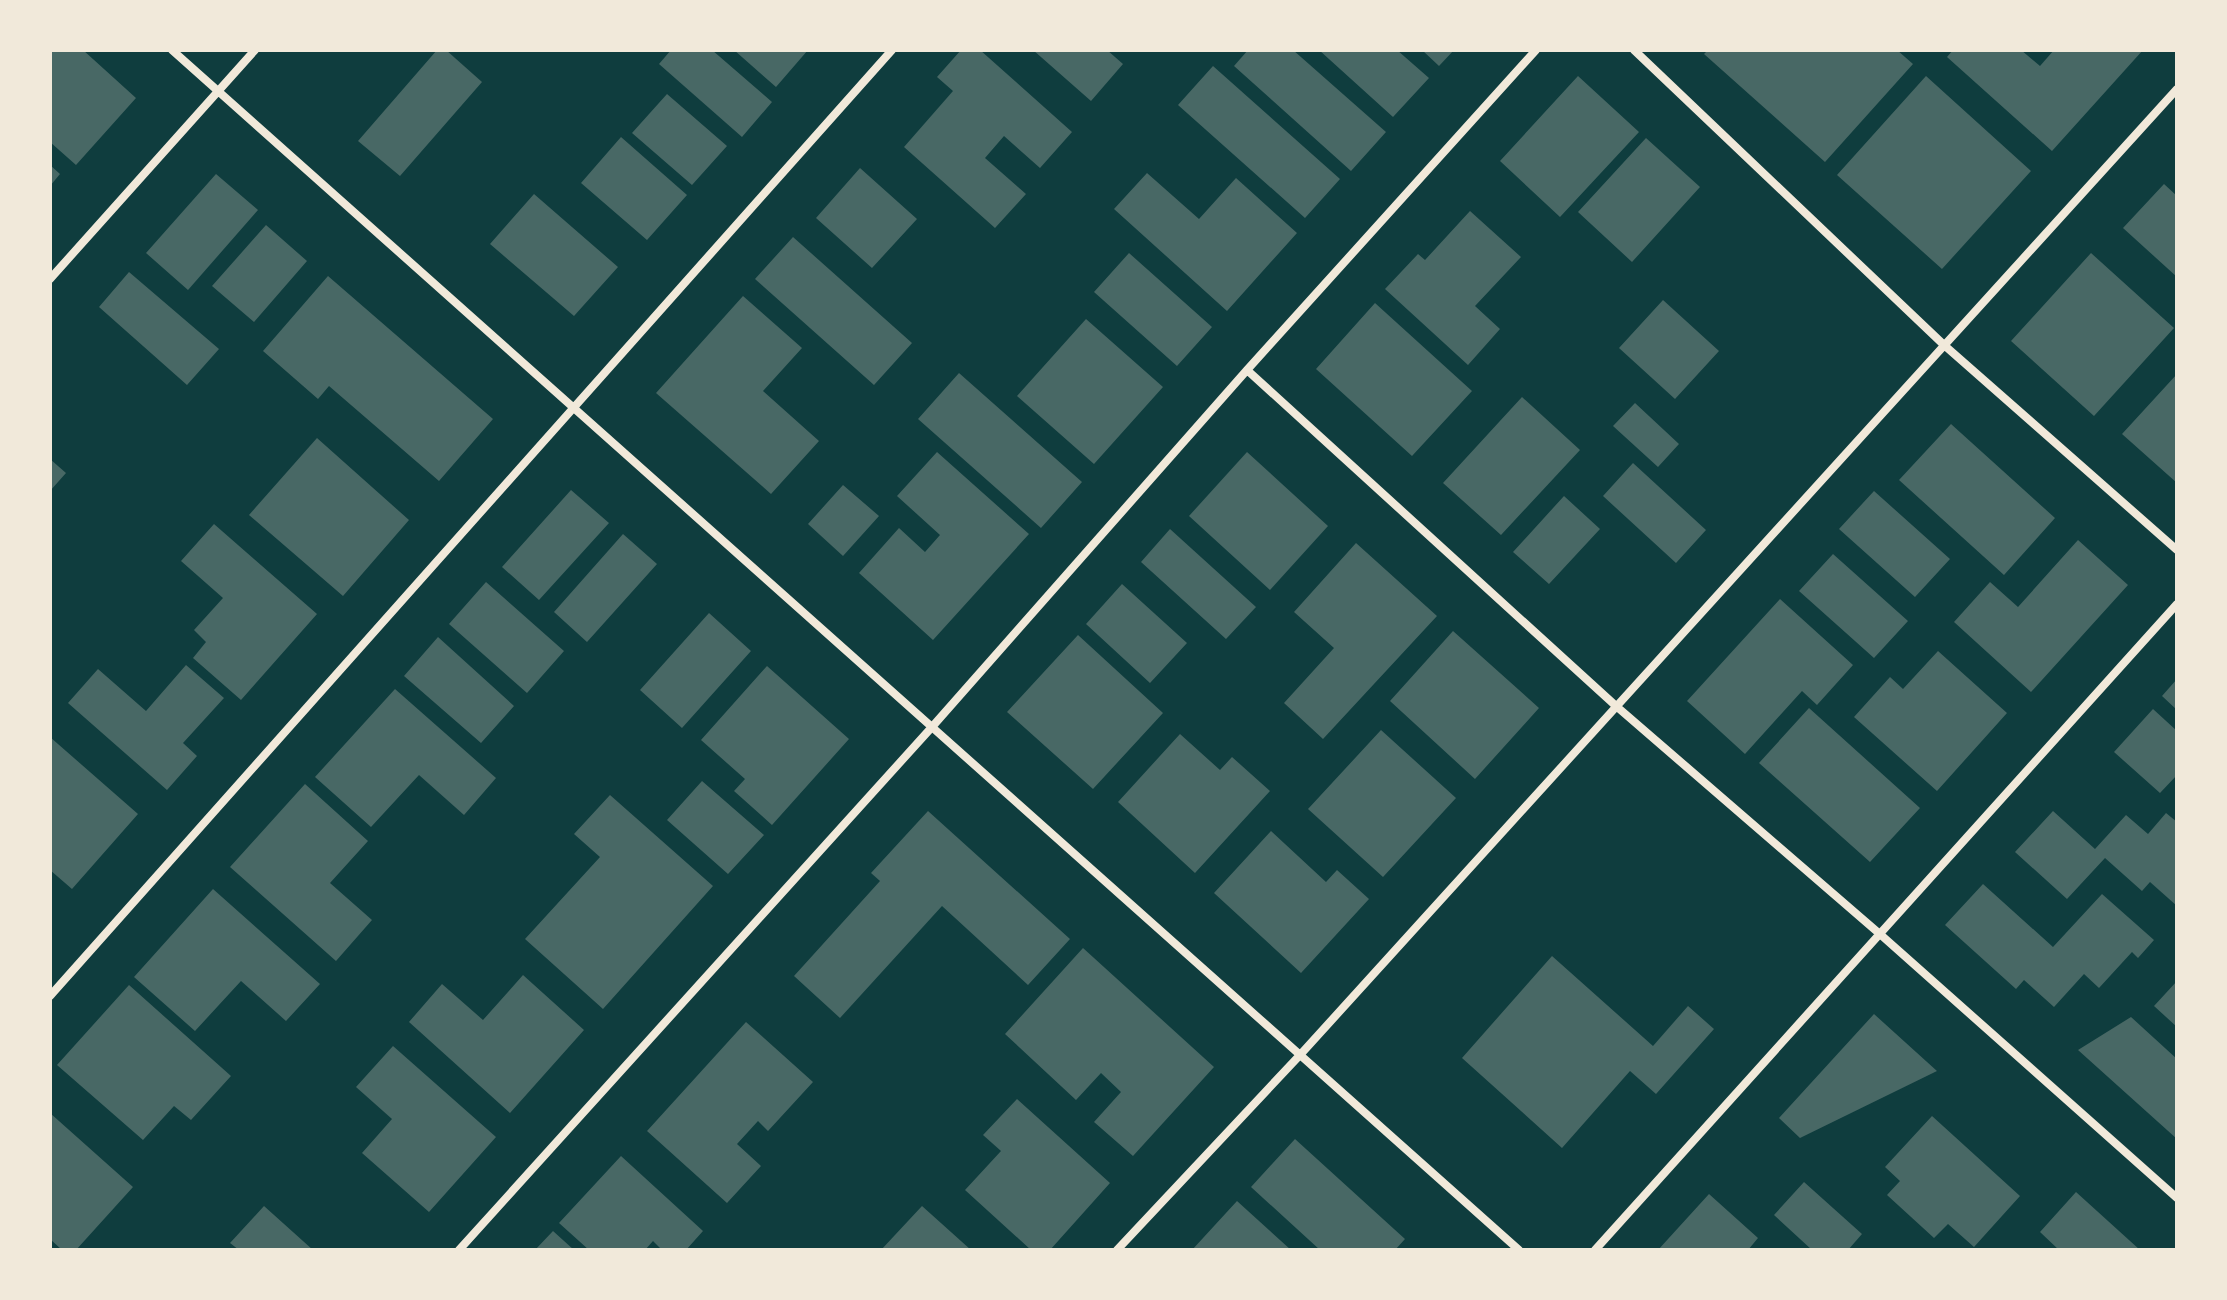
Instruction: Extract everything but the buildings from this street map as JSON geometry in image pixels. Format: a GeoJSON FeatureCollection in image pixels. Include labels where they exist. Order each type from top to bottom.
{"type":"FeatureCollection","features":[{"type":"Feature","properties":{"kind":"street"},"geometry":{"type":"LineString","coordinates":[[172,50],[1519,1250]]}},
{"type":"Feature","properties":{"kind":"street"},"geometry":{"type":"LineString","coordinates":[[50,279],[255,50]]}},
{"type":"Feature","properties":{"kind":"street"},"geometry":{"type":"LineString","coordinates":[[50,996],[892,50]]}},
{"type":"Feature","properties":{"kind":"street"},"geometry":{"type":"LineString","coordinates":[[459,1250],[932,727],[1247,370],[1536,50]]}},
{"type":"Feature","properties":{"kind":"street"},"geometry":{"type":"LineString","coordinates":[[1634,50],[1944,345],[2177,550]]}},
{"type":"Feature","properties":{"kind":"street"},"geometry":{"type":"LineString","coordinates":[[1117,1250],[1300,1055],[2177,89]]}},
{"type":"Feature","properties":{"kind":"street"},"geometry":{"type":"LineString","coordinates":[[1247,370],[1616,706],[1881,935],[2177,1198]]}},
{"type":"Feature","properties":{"kind":"street"},"geometry":{"type":"LineString","coordinates":[[1595,1250],[2177,604]]}}]}
